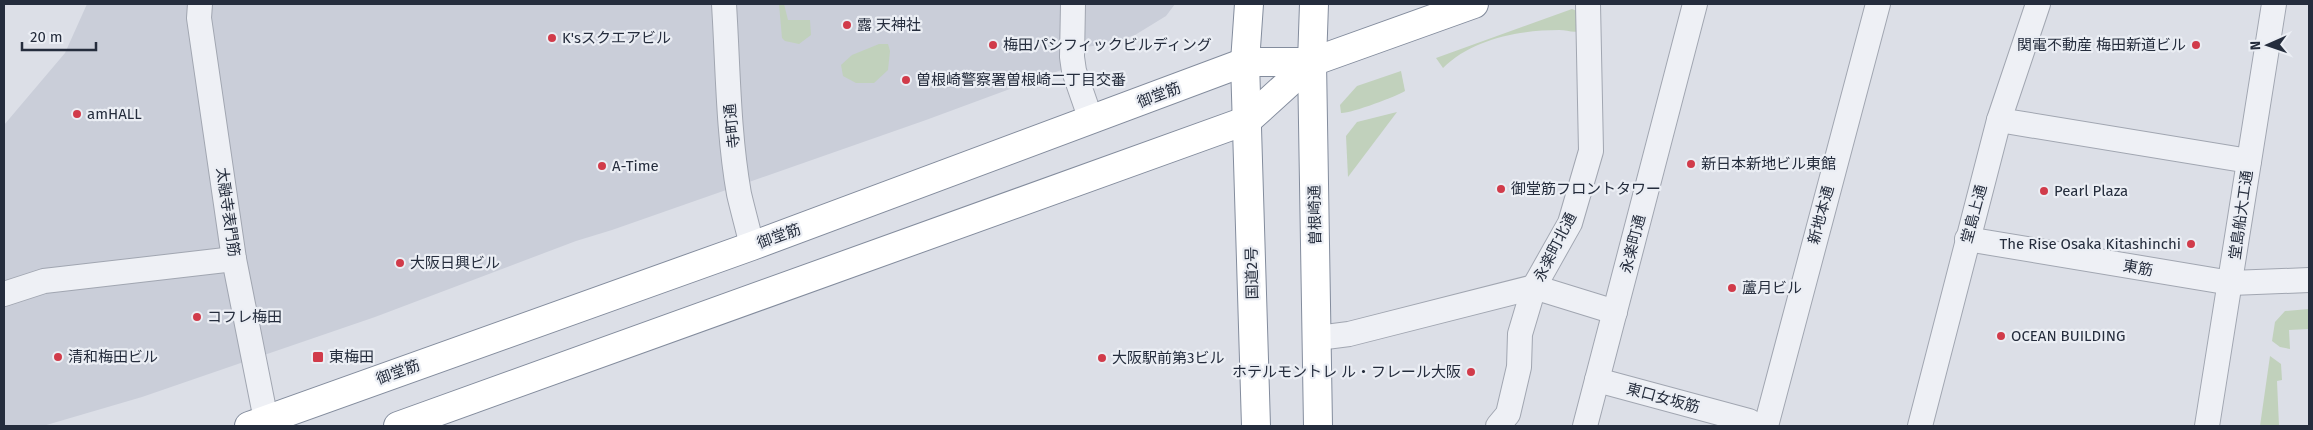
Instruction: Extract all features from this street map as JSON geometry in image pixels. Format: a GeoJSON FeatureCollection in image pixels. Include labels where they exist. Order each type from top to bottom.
{"type":"FeatureCollection","features":[{"type":"Feature","properties":{"kind":"highway"},"geometry":{"type":"LineString","coordinates":[[1248,120],[1246,62],[1249,4]]}},
{"type":"Feature","properties":{"kind":"highway","name":"曽根崎通"},"geometry":{"type":"LineString","coordinates":[[1314,4],[1312,62],[1318,426]]}},
{"type":"Feature","properties":{"kind":"highway","name":"御堂筋"},"geometry":{"type":"LineString","coordinates":[[257,423],[752,246],[1246,62],[1312,62],[1474,4]]}},
{"type":"Feature","properties":{"kind":"highway","name":"御堂筋"},"geometry":{"type":"LineString","coordinates":[[398,426],[1248,120],[1312,62]]}},
{"type":"Feature","properties":{"kind":"highway","name":"国道2号"},"geometry":{"type":"LineString","coordinates":[[1248,120],[1256,426]]}},
{"type":"Feature","properties":{"kind":"street","name":"太融寺表門筋"},"geometry":{"type":"LineString","coordinates":[[200,4],[198,18],[257,423]]}},
{"type":"Feature","properties":{"kind":"street","name":"寺町通"},"geometry":{"type":"LineString","coordinates":[[724,4],[728,91],[738,186],[752,246]]}},
{"type":"Feature","properties":{"kind":"street"},"geometry":{"type":"LineString","coordinates":[[1073,4],[1073,64],[1091,120]]}},
{"type":"Feature","properties":{"kind":"street","name":"永楽町北通"},"geometry":{"type":"LineString","coordinates":[[1498,426],[1508,414],[1519,367],[1520,334],[1534,287],[1570,223],[1591,151],[1588,4]]}},
{"type":"Feature","properties":{"kind":"street","name":"永楽町通"},"geometry":{"type":"LineString","coordinates":[[1585,426],[1695,4]]}},
{"type":"Feature","properties":{"kind":"street","name":"新地本通"},"geometry":{"type":"LineString","coordinates":[[1766,426],[1878,4]]}},
{"type":"Feature","properties":{"kind":"street","name":"堂島上通"},"geometry":{"type":"LineString","coordinates":[[1920,426],[1999,120],[2038,4]]}},
{"type":"Feature","properties":{"kind":"street","name":"堂島船大工通"},"geometry":{"type":"LineString","coordinates":[[2207,426],[2274,4]]}},
{"type":"Feature","properties":{"kind":"street"},"geometry":{"type":"LineString","coordinates":[[1999,120],[2249,161]]}},
{"type":"Feature","properties":{"kind":"street","name":"東筋"},"geometry":{"type":"LineString","coordinates":[[1967,239],[2231,283],[2309,280]]}},
{"type":"Feature","properties":{"kind":"street"},"geometry":{"type":"LineString","coordinates":[[4,294],[44,281],[234,259]]}},
{"type":"Feature","properties":{"kind":"street"},"geometry":{"type":"LineString","coordinates":[[1318,338],[1349,334],[1534,287],[1615,312]]}},
{"type":"Feature","properties":{"kind":"street","name":"東口女坂筋"},"geometry":{"type":"LineString","coordinates":[[1597,380],[1748,421],[1757,426]]}},
{"type":"Feature","properties":{"kind":"shaded area"},"geometry":{"type":"Polygon","coordinates":[[[87,4],[1175,4],[1166,16],[1135,35],[1111,43],[1080,48],[1064,69],[926,120],[576,241],[375,317],[142,397],[43,426],[4,426],[4,125],[65,53],[87,4]]]}},
{"type":"Feature","properties":{"kind":"green space"},"geometry":{"type":"Polygon","coordinates":[[[779,4],[784,4],[788,20],[810,20],[811,35],[799,44],[785,41],[782,38],[779,4]]]}},
{"type":"Feature","properties":{"kind":"green space"},"geometry":{"type":"Polygon","coordinates":[[[1572,9],[1577,11],[1581,31],[1544,30],[1497,38],[1468,50],[1443,68],[1436,58],[1572,9]]]}},
{"type":"Feature","properties":{"kind":"green space"},"geometry":{"type":"Polygon","coordinates":[[[879,44],[888,44],[890,51],[888,70],[874,83],[856,83],[843,76],[841,65],[852,55],[879,44]]]}},
{"type":"Feature","properties":{"kind":"green space"},"geometry":{"type":"Polygon","coordinates":[[[1401,71],[1405,91],[1353,111],[1341,113],[1340,105],[1357,86],[1401,71]]]}},
{"type":"Feature","properties":{"kind":"green space"},"geometry":{"type":"Polygon","coordinates":[[[1397,112],[1348,177],[1346,136],[1357,122],[1397,112]]]}},
{"type":"Feature","properties":{"kind":"green space"},"geometry":{"type":"Polygon","coordinates":[[[2309,309],[2309,329],[2289,330],[2290,349],[2280,347],[2272,341],[2275,322],[2285,311],[2309,309]]]}},
{"type":"Feature","properties":{"kind":"green space"},"geometry":{"type":"Polygon","coordinates":[[[2270,356],[2281,364],[2282,380],[2277,381],[2279,426],[2260,426],[2270,356]]]}},
{"type":"Feature","properties":{"kind":"place","name":"露 天神社"},"geometry":{"type":"Point","coordinates":[847,25]}},
{"type":"Feature","properties":{"kind":"place","name":"K'sスクエアビル"},"geometry":{"type":"Point","coordinates":[552,38]}},
{"type":"Feature","properties":{"kind":"place","name":"梅田パシフィックビルディング"},"geometry":{"type":"Point","coordinates":[993,45]}},
{"type":"Feature","properties":{"kind":"place","name":"関電不動産 梅田新道ビル"},"geometry":{"type":"Point","coordinates":[2196,45]}},
{"type":"Feature","properties":{"kind":"place","name":"曽根崎警察署曽根崎二丁目交番"},"geometry":{"type":"Point","coordinates":[906,80]}},
{"type":"Feature","properties":{"kind":"place","name":"amHALL"},"geometry":{"type":"Point","coordinates":[77,114]}},
{"type":"Feature","properties":{"kind":"place","name":"新日本新地ビル東館"},"geometry":{"type":"Point","coordinates":[1691,164]}},
{"type":"Feature","properties":{"kind":"place","name":"A-Time"},"geometry":{"type":"Point","coordinates":[602,166]}},
{"type":"Feature","properties":{"kind":"place","name":"御堂筋フロントタワー"},"geometry":{"type":"Point","coordinates":[1501,189]}},
{"type":"Feature","properties":{"kind":"place","name":"Pearl Plaza"},"geometry":{"type":"Point","coordinates":[2044,191]}},
{"type":"Feature","properties":{"kind":"place","name":"The Rise Osaka Kitashinchi"},"geometry":{"type":"Point","coordinates":[2191,244]}},
{"type":"Feature","properties":{"kind":"place","name":"大阪日興ビル"},"geometry":{"type":"Point","coordinates":[400,263]}},
{"type":"Feature","properties":{"kind":"place","name":"蘆月ビル"},"geometry":{"type":"Point","coordinates":[1732,288]}},
{"type":"Feature","properties":{"kind":"place","name":"コフレ梅田"},"geometry":{"type":"Point","coordinates":[197,317]}},
{"type":"Feature","properties":{"kind":"place","name":"OCEAN BUILDING"},"geometry":{"type":"Point","coordinates":[2001,336]}},
{"type":"Feature","properties":{"kind":"place","name":"清和梅田ビル"},"geometry":{"type":"Point","coordinates":[58,357]}},
{"type":"Feature","properties":{"kind":"place","name":"東梅田"},"geometry":{"type":"Point","coordinates":[318,357]}},
{"type":"Feature","properties":{"kind":"place","name":"大阪駅前第3ビル"},"geometry":{"type":"Point","coordinates":[1102,358]}},
{"type":"Feature","properties":{"kind":"place","name":"ホテルモントレ ル・フレール大阪"},"geometry":{"type":"Point","coordinates":[1471,372]}}]}
